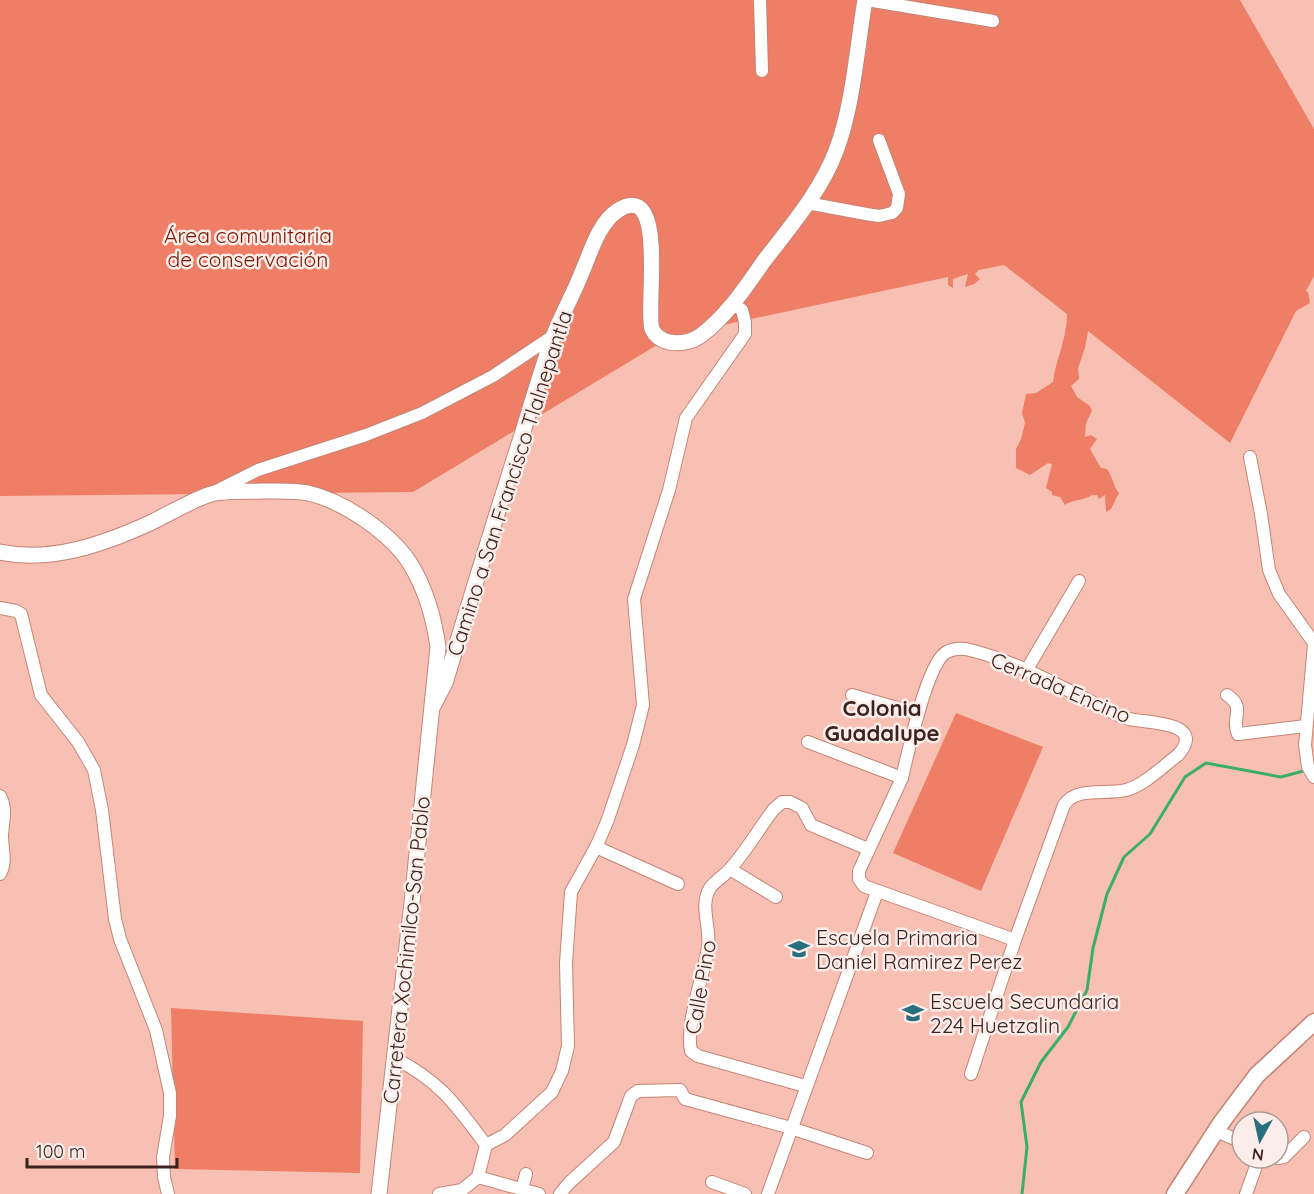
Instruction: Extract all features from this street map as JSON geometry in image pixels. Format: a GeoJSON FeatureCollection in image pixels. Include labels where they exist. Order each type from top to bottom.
{"type":"FeatureCollection","features":[{"type":"Feature","properties":{"kind":"main road"},"geometry":{"type":"LineString","coordinates":[[1175,1194],[1216,1131],[1257,1075],[1314,1022]]}},
{"type":"Feature","properties":{"kind":"street"},"geometry":{"type":"LineString","coordinates":[[760,0],[762,71]]}},
{"type":"Feature","properties":{"kind":"street"},"geometry":{"type":"LineString","coordinates":[[866,0],[993,21]]}},
{"type":"Feature","properties":{"kind":"street","name":"Camino a San Francisco Tlalnepantla"},"geometry":{"type":"LineString","coordinates":[[433,706],[445,683],[553,336],[597,236],[608,218],[629,205],[638,207],[649,221],[652,238],[650,318],[653,331],[658,337],[670,342],[690,341],[700,336],[733,304],[807,203],[836,152],[845,123],[866,0]]}},
{"type":"Feature","properties":{"kind":"street"},"geometry":{"type":"LineString","coordinates":[[807,203],[872,215],[892,213],[897,208],[899,194],[879,140]]}},
{"type":"Feature","properties":{"kind":"street"},"geometry":{"type":"LineString","coordinates":[[439,1194],[462,1192],[478,1177],[486,1145],[505,1135],[552,1092],[562,1071],[568,1046],[566,963],[571,892],[607,822],[633,745],[643,705],[634,599],[669,490],[686,418],[745,334],[742,310],[733,304]]}},
{"type":"Feature","properties":{"kind":"street"},"geometry":{"type":"LineString","coordinates":[[0,552],[33,555],[60,553],[111,539],[258,470],[366,435],[422,413],[493,376],[553,336]]}},
{"type":"Feature","properties":{"kind":"street"},"geometry":{"type":"LineString","coordinates":[[1250,457],[1269,570],[1279,594],[1314,643],[1305,757],[1311,772]]}},
{"type":"Feature","properties":{"kind":"street","name":"Carretera Xochimilco-San Pablo"},"geometry":{"type":"LineString","coordinates":[[210,494],[276,491],[308,493],[334,501],[352,511],[393,544],[410,563],[422,586],[435,624],[438,647],[433,706],[379,1194]]}},
{"type":"Feature","properties":{"kind":"street"},"geometry":{"type":"LineString","coordinates":[[1026,671],[1079,581]]}},
{"type":"Feature","properties":{"kind":"street"},"geometry":{"type":"LineString","coordinates":[[0,608],[16,610],[21,614],[41,695],[78,742],[94,770],[102,810],[115,919],[120,939],[156,1030],[170,1093],[171,1116],[164,1156],[164,1177],[168,1194]]}},
{"type":"Feature","properties":{"kind":"street","name":"Cerrada Encino"},"geometry":{"type":"LineString","coordinates":[[918,714],[933,671],[944,654],[956,649],[969,649],[1026,671],[1128,719],[1173,725],[1182,732],[1185,739],[1183,749],[1127,790],[1068,798],[1015,940]]}},
{"type":"Feature","properties":{"kind":"street"},"geometry":{"type":"LineString","coordinates":[[852,695],[918,714],[902,778],[868,849],[859,871],[859,879],[864,886],[877,892],[1015,940],[971,1074]]}},
{"type":"Feature","properties":{"kind":"street"},"geometry":{"type":"LineString","coordinates":[[1227,695],[1235,700],[1238,706],[1235,729],[1238,734],[1306,726]]}},
{"type":"Feature","properties":{"kind":"street"},"geometry":{"type":"LineString","coordinates":[[808,742],[902,778]]}},
{"type":"Feature","properties":{"kind":"street"},"geometry":{"type":"LineString","coordinates":[[0,795],[4,812],[2,834],[4,863],[0,874]]}},
{"type":"Feature","properties":{"kind":"street","name":"Calle Pino"},"geometry":{"type":"LineString","coordinates":[[805,1086],[698,1056],[691,1051],[692,1022],[709,945],[710,930],[705,910],[706,898],[710,889],[730,869],[773,810],[782,802],[790,802],[802,807],[811,825],[868,849]]}},
{"type":"Feature","properties":{"kind":"street"},"geometry":{"type":"LineString","coordinates":[[596,847],[678,884]]}},
{"type":"Feature","properties":{"kind":"street"},"geometry":{"type":"LineString","coordinates":[[730,869],[776,897]]}},
{"type":"Feature","properties":{"kind":"street"},"geometry":{"type":"LineString","coordinates":[[769,1194],[805,1086],[877,892]]}},
{"type":"Feature","properties":{"kind":"street"},"geometry":{"type":"LineString","coordinates":[[394,1058],[430,1080],[450,1097],[486,1145]]}},
{"type":"Feature","properties":{"kind":"street"},"geometry":{"type":"LineString","coordinates":[[560,1194],[568,1183],[614,1142],[631,1096],[638,1091],[680,1090],[685,1099],[791,1128],[867,1153]]}},
{"type":"Feature","properties":{"kind":"street"},"geometry":{"type":"LineString","coordinates":[[1216,1131],[1230,1137]]}},
{"type":"Feature","properties":{"kind":"street"},"geometry":{"type":"LineString","coordinates":[[1290,1151],[1304,1137]]}},
{"type":"Feature","properties":{"kind":"street"},"geometry":{"type":"LineString","coordinates":[[1246,1194],[1254,1170]]}},
{"type":"Feature","properties":{"kind":"street"},"geometry":{"type":"LineString","coordinates":[[522,1189],[526,1174]]}},
{"type":"Feature","properties":{"kind":"street"},"geometry":{"type":"LineString","coordinates":[[478,1177],[539,1194]]}},
{"type":"Feature","properties":{"kind":"street"},"geometry":{"type":"LineString","coordinates":[[712,1182],[745,1194]]}},
{"type":"Feature","properties":{"kind":"green space","name":"Área comunitaria de conservación"},"geometry":{"type":"Polygon","coordinates":[[[0,0],[1240,0],[1314,129],[1314,276],[1306,291],[1310,303],[1296,311],[1230,443],[1088,331],[1078,368],[1079,379],[1071,386],[1077,397],[1090,406],[1092,411],[1086,423],[1085,437],[1091,435],[1097,439],[1090,449],[1101,468],[1107,469],[1111,475],[1119,493],[1111,509],[1106,512],[1105,495],[1099,499],[1097,495],[1092,495],[1065,505],[1060,497],[1052,495],[1052,492],[1046,488],[1052,464],[1048,463],[1030,475],[1016,468],[1016,449],[1025,423],[1022,413],[1026,394],[1036,393],[1053,382],[1067,314],[1004,265],[979,270],[975,274],[980,279],[965,287],[968,274],[953,279],[953,288],[948,285],[948,277],[672,336],[413,492],[0,496],[0,0]]]}},
{"type":"Feature","properties":{"kind":"green space"},"geometry":{"type":"Polygon","coordinates":[[[956,713],[1043,747],[981,891],[893,853],[956,713]]]}},
{"type":"Feature","properties":{"kind":"green space"},"geometry":{"type":"Polygon","coordinates":[[[171,1008],[363,1021],[360,1173],[175,1169],[171,1008]]]}},
{"type":"Feature","properties":{"kind":"waterway"},"geometry":{"type":"LineString","coordinates":[[1022,1194],[1027,1147],[1021,1102],[1041,1062],[1068,1027],[1087,990],[1093,948],[1107,894],[1124,857],[1150,834],[1185,777],[1206,763],[1281,777],[1307,770]]}},
{"type":"Feature","properties":{"kind":"place","name":"Escuela Primaria Daniel Ramirez Perez"},"geometry":{"type":"Point","coordinates":[799,949]}},
{"type":"Feature","properties":{"kind":"place","name":"Escuela Secundaria 224 Huetzalin"},"geometry":{"type":"Point","coordinates":[913,1013]}},
{"type":"Feature","properties":{"kind":"district","name":"Colonia Guadalupe"},"geometry":{"type":"Point","coordinates":[882,720]}}]}
